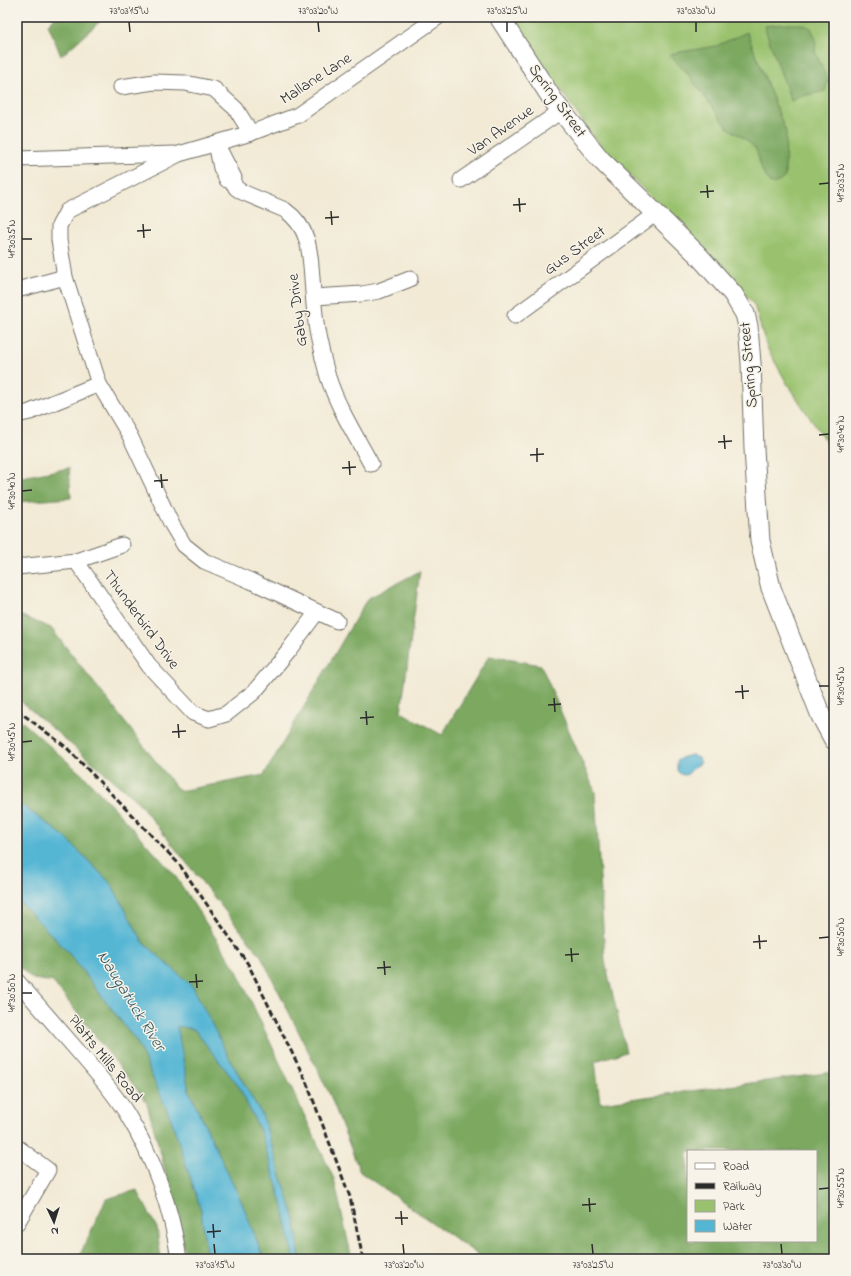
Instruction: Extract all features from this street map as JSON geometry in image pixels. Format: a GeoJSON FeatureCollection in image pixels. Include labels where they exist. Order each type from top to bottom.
{"type":"FeatureCollection","features":[{"type":"Feature","properties":{"kind":"main road","name":"Spring Street"},"geometry":{"type":"LineString","coordinates":[[499,17],[561,111],[600,159],[698,255],[733,294],[745,314],[748,326],[751,363],[754,449],[760,541],[771,588],[820,716],[834,740]]}},
{"type":"Feature","properties":{"kind":"street","name":"Mallane Lane"},"geometry":{"type":"LineString","coordinates":[[65,277],[58,240],[59,226],[67,211],[179,154],[251,134],[298,116],[438,17]]}},
{"type":"Feature","properties":{"kind":"street"},"geometry":{"type":"LineString","coordinates":[[120,87],[154,82],[170,82],[185,83],[214,89],[236,109],[251,134]]}},
{"type":"Feature","properties":{"kind":"street","name":"Van Avenue"},"geometry":{"type":"LineString","coordinates":[[461,180],[561,111]]}},
{"type":"Feature","properties":{"kind":"street","name":"Gaby Drive"},"geometry":{"type":"LineString","coordinates":[[216,143],[221,168],[227,180],[233,182],[236,188],[242,192],[285,210],[301,225],[310,249],[316,325],[321,351],[329,378],[345,418],[371,464]]}},
{"type":"Feature","properties":{"kind":"street","name":"Mallane Lane"},"geometry":{"type":"LineString","coordinates":[[17,159],[179,154]]}},
{"type":"Feature","properties":{"kind":"street","name":"Gus Street"},"geometry":{"type":"LineString","coordinates":[[515,316],[655,214]]}},
{"type":"Feature","properties":{"kind":"street"},"geometry":{"type":"LineString","coordinates":[[17,290],[65,277],[99,384],[130,436],[171,523],[184,544],[204,561],[337,621]]}},
{"type":"Feature","properties":{"kind":"street"},"geometry":{"type":"LineString","coordinates":[[314,297],[362,294],[379,291],[410,279]]}},
{"type":"Feature","properties":{"kind":"street"},"geometry":{"type":"LineString","coordinates":[[17,415],[30,412],[99,384]]}},
{"type":"Feature","properties":{"kind":"street"},"geometry":{"type":"LineString","coordinates":[[17,567],[76,561],[122,545]]}},
{"type":"Feature","properties":{"kind":"street","name":"Thunderbird Drive"},"geometry":{"type":"LineString","coordinates":[[76,561],[149,666],[193,713],[209,719],[226,714],[254,692],[288,651],[317,612]]}},
{"type":"Feature","properties":{"kind":"street","name":"Platts Mills Road"},"geometry":{"type":"LineString","coordinates":[[17,981],[102,1079],[136,1128],[151,1162],[168,1210],[174,1230],[179,1259]]}},
{"type":"Feature","properties":{"kind":"street"},"geometry":{"type":"LineString","coordinates":[[17,1147],[48,1170],[17,1223]]}},
{"type":"Feature","properties":{"kind":"green space"},"geometry":{"type":"Polygon","coordinates":[[[55,17],[105,17],[61,56],[48,24],[55,17]]]}},
{"type":"Feature","properties":{"kind":"green space"},"geometry":{"type":"Polygon","coordinates":[[[511,17],[834,17],[834,454],[788,385],[767,348],[752,302],[602,148],[511,17]]]}},
{"type":"Feature","properties":{"kind":"green space"},"geometry":{"type":"Polygon","coordinates":[[[802,24],[811,28],[816,39],[815,52],[828,80],[825,91],[791,101],[764,26],[802,24]]]}},
{"type":"Feature","properties":{"kind":"green space"},"geometry":{"type":"Polygon","coordinates":[[[747,32],[786,132],[785,177],[779,182],[771,184],[763,173],[756,149],[745,139],[728,128],[687,73],[669,55],[716,46],[747,32]]]}},
{"type":"Feature","properties":{"kind":"green space"},"geometry":{"type":"Polygon","coordinates":[[[69,468],[71,498],[17,502],[17,478],[69,468]]]}},
{"type":"Feature","properties":{"kind":"green space"},"geometry":{"type":"Polygon","coordinates":[[[420,571],[401,712],[442,735],[489,656],[541,665],[595,792],[605,961],[626,1052],[595,1061],[600,1103],[834,1072],[834,1259],[484,1259],[360,1172],[330,1095],[261,956],[138,802],[17,698],[17,614],[51,628],[179,791],[264,775],[367,599],[420,571]]]}},
{"type":"Feature","properties":{"kind":"green space"},"geometry":{"type":"Polygon","coordinates":[[[17,717],[87,779],[174,874],[237,971],[334,1179],[352,1259],[300,1259],[295,1220],[262,1115],[229,1058],[193,988],[143,942],[111,884],[64,836],[17,802],[17,717]]]}},
{"type":"Feature","properties":{"kind":"green space"},"geometry":{"type":"Polygon","coordinates":[[[17,899],[68,952],[137,1042],[171,1119],[201,1210],[207,1259],[186,1259],[161,1154],[146,1101],[53,982],[33,979],[17,965],[17,899]]]}},
{"type":"Feature","properties":{"kind":"green space"},"geometry":{"type":"Polygon","coordinates":[[[177,1026],[194,1029],[239,1087],[261,1133],[282,1203],[294,1259],[264,1259],[242,1203],[189,1091],[177,1026]]]}},
{"type":"Feature","properties":{"kind":"green space"},"geometry":{"type":"Polygon","coordinates":[[[137,1190],[157,1228],[161,1259],[78,1259],[106,1199],[137,1190]]]}},
{"type":"Feature","properties":{"kind":"water"},"geometry":{"type":"Polygon","coordinates":[[[692,755],[699,758],[701,763],[694,767],[686,775],[679,773],[677,771],[677,761],[683,757],[692,755]]]}},
{"type":"Feature","properties":{"kind":"water","name":"Naugatuck River"},"geometry":{"type":"Polygon","coordinates":[[[17,802],[64,836],[111,884],[143,942],[193,987],[229,1058],[262,1115],[295,1220],[300,1259],[294,1259],[282,1203],[261,1133],[239,1087],[194,1029],[177,1026],[189,1091],[242,1203],[264,1259],[207,1259],[201,1210],[171,1119],[137,1042],[68,952],[17,899],[17,802]]]}},
{"type":"Feature","properties":{"kind":"railway"},"geometry":{"type":"LineString","coordinates":[[17,710],[66,747],[179,864],[248,964],[306,1081],[350,1197],[363,1259]]}}]}
